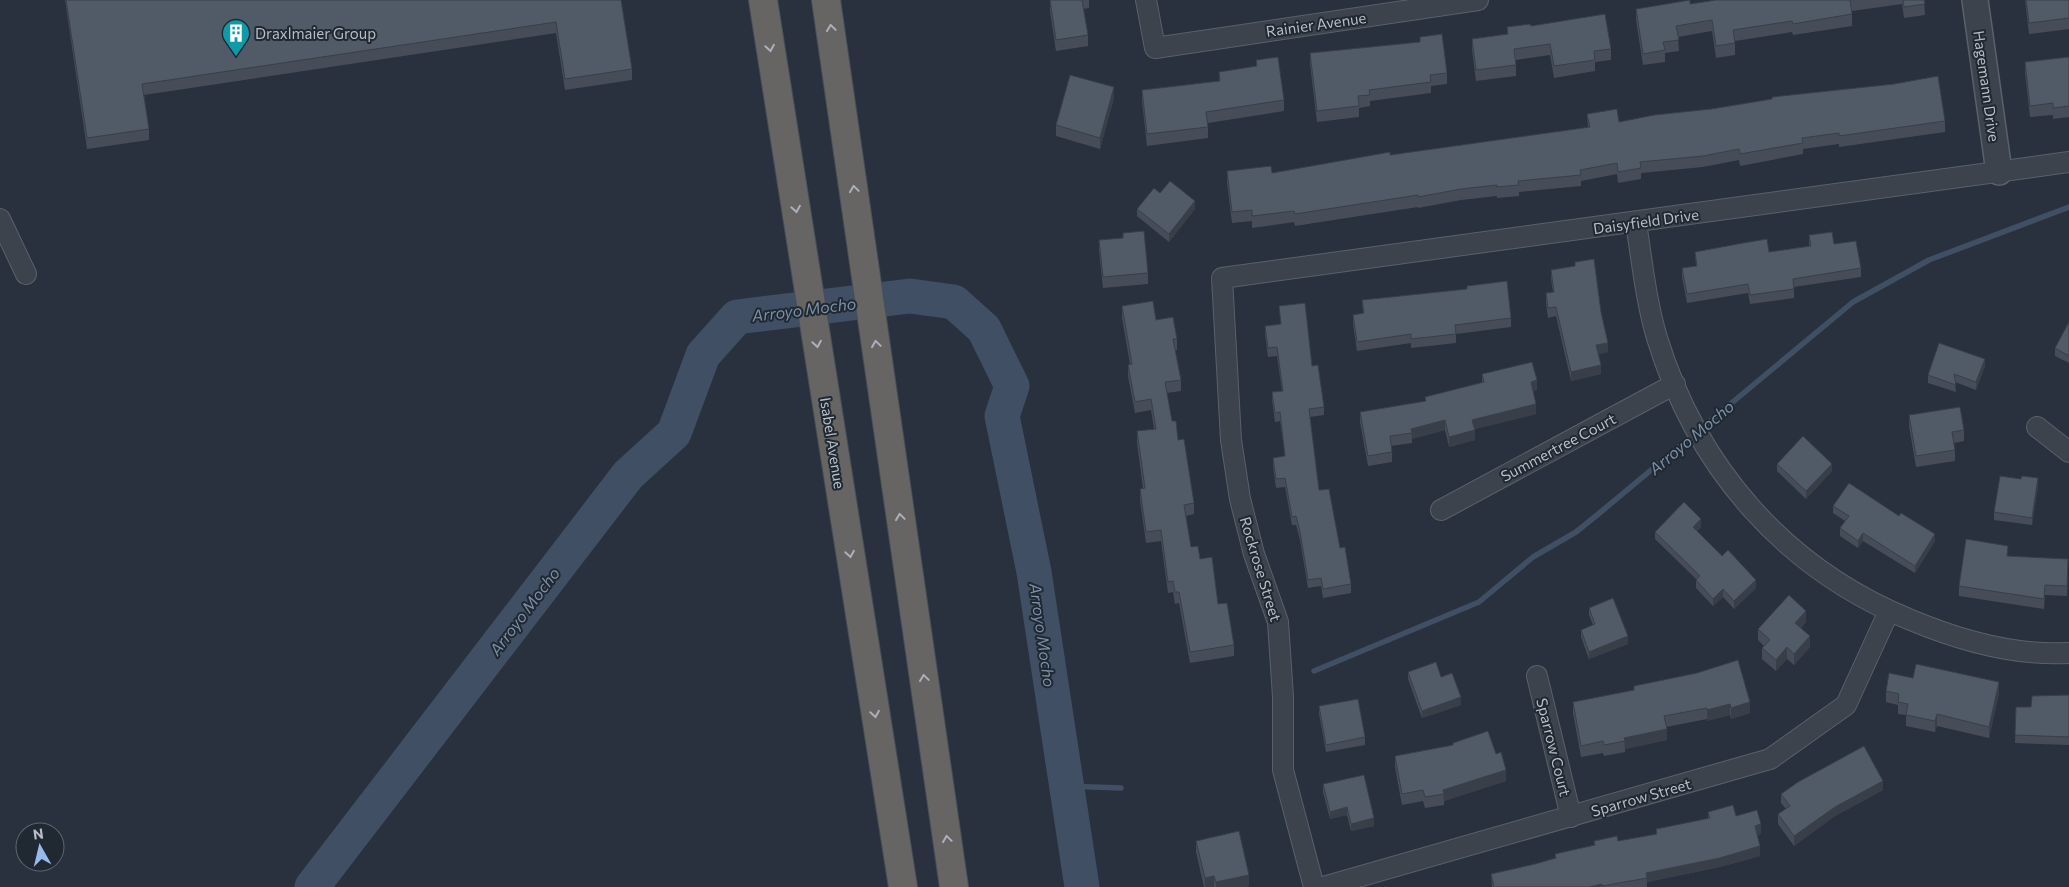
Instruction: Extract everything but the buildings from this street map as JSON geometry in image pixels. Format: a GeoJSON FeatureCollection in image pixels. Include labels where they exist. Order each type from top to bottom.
{"type":"FeatureCollection","features":[{"type":"Feature","properties":{"kind":"highway","name":"Isabel Avenue"},"geometry":{"type":"LineString","coordinates":[[763,0],[902,887]]}},
{"type":"Feature","properties":{"kind":"highway"},"geometry":{"type":"LineString","coordinates":[[826,0],[954,887]]}},
{"type":"Feature","properties":{"kind":"street","name":"Rainier Avenue"},"geometry":{"type":"LineString","coordinates":[[1146,0],[1155,48],[1478,0]]}},
{"type":"Feature","properties":{"kind":"street","name":"Hagemann Drive"},"geometry":{"type":"LineString","coordinates":[[1975,0],[1999,172]]}},
{"type":"Feature","properties":{"kind":"street","name":"Daisyfield Drive"},"geometry":{"type":"LineString","coordinates":[[1222,278],[2069,162]]}},
{"type":"Feature","properties":{"kind":"street"},"geometry":{"type":"LineString","coordinates":[[0,219],[26,274]]}},
{"type":"Feature","properties":{"kind":"street"},"geometry":{"type":"LineString","coordinates":[[1636,222],[1645,284],[1657,338],[1675,384],[1692,424],[1718,468],[1758,517],[1789,547],[1836,582],[1888,611],[1943,634],[1995,648],[2069,653]]}},
{"type":"Feature","properties":{"kind":"street","name":"Rockrose Street"},"geometry":{"type":"LineString","coordinates":[[1222,278],[1231,440],[1240,498],[1254,554],[1278,622],[1283,697],[1283,770],[1314,887]]}},
{"type":"Feature","properties":{"kind":"street","name":"Summertree Court"},"geometry":{"type":"LineString","coordinates":[[1441,510],[1675,384]]}},
{"type":"Feature","properties":{"kind":"street"},"geometry":{"type":"LineString","coordinates":[[2037,427],[2069,452]]}},
{"type":"Feature","properties":{"kind":"street","name":"Sparrow Street"},"geometry":{"type":"LineString","coordinates":[[1323,887],[1770,759],[1846,705],[1888,611]]}},
{"type":"Feature","properties":{"kind":"street","name":"Sparrow Court"},"geometry":{"type":"LineString","coordinates":[[1537,676],[1571,817]]}},
{"type":"Feature","properties":{"kind":"waterway","name":"Arroyo Mocho"},"geometry":{"type":"LineString","coordinates":[[1314,671],[1479,602],[1533,557],[1576,532],[1853,302],[1929,260],[2069,207]]}},
{"type":"Feature","properties":{"kind":"waterway","name":"Arroyo Mocho"},"geometry":{"type":"LineString","coordinates":[[312,887],[628,475],[674,433],[703,355],[737,317],[910,296],[954,302],[984,329],[1012,386],[1002,416],[1034,572],[1082,887]]}},
{"type":"Feature","properties":{"kind":"waterway","name":"Arroyo Mocho"},"geometry":{"type":"LineString","coordinates":[[1065,786],[1121,788]]}},
{"type":"Feature","properties":{"kind":"place","name":"Draxlmaier Group"},"geometry":{"type":"Point","coordinates":[236,57]}}]}
